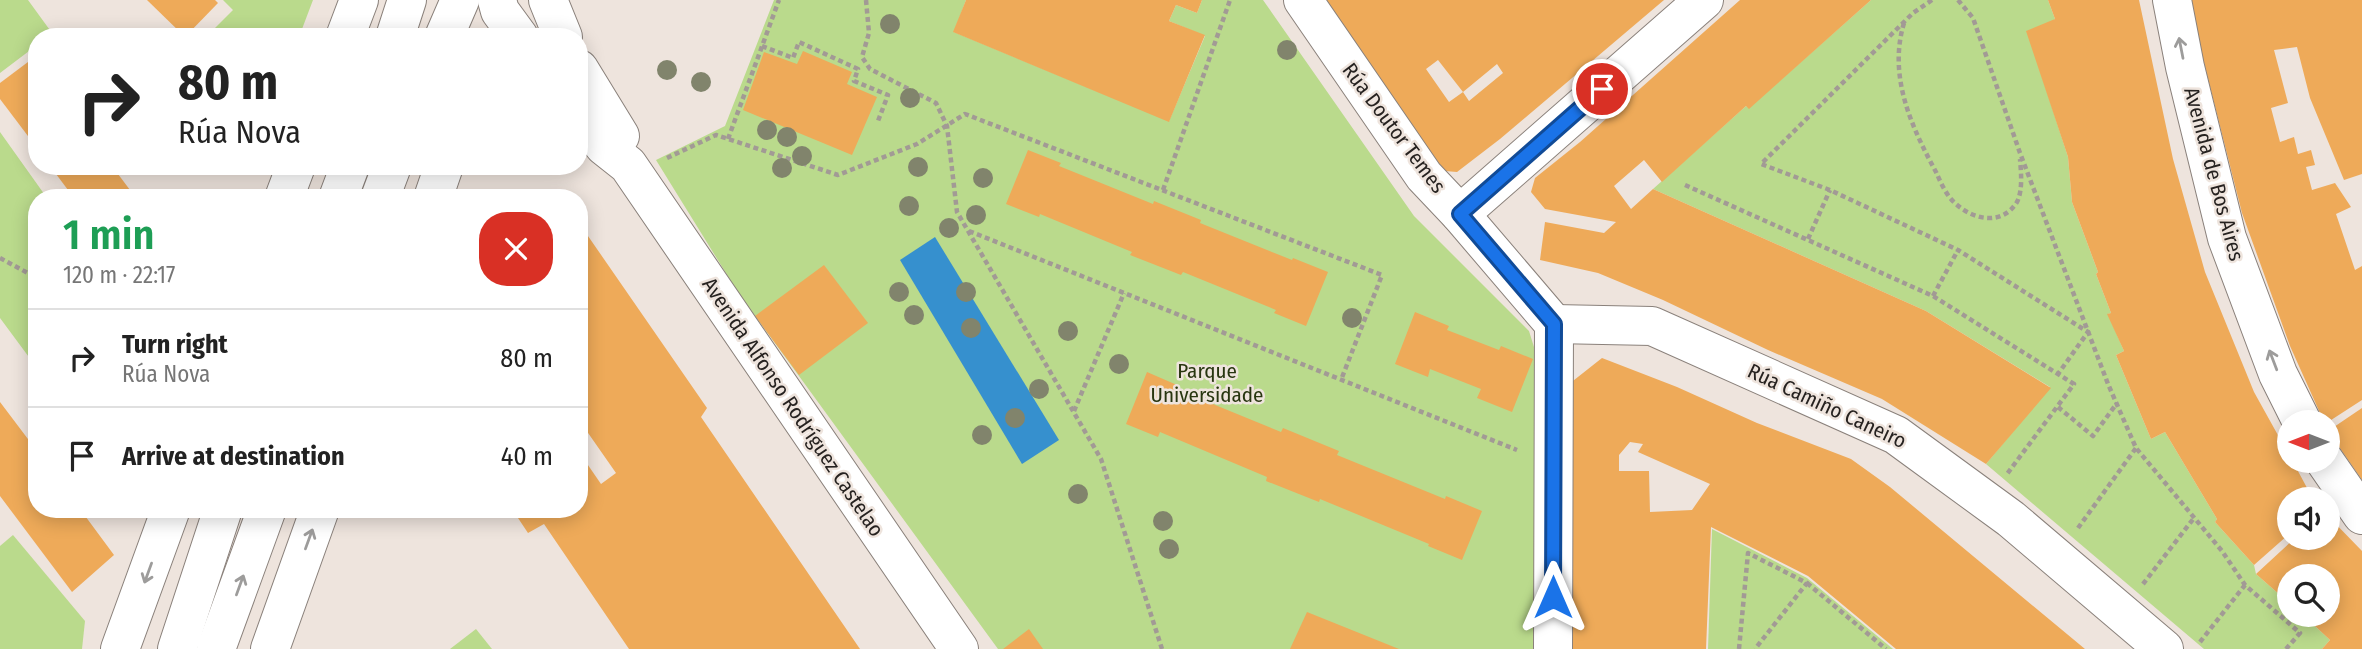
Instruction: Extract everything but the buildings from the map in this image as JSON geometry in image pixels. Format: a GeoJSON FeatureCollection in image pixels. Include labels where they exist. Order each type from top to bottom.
{"type":"FeatureCollection","features":[{"type":"Feature","properties":{"kind":"street"},"geometry":{"type":"LineString","coordinates":[[348,28],[359,0]]}},
{"type":"Feature","properties":{"kind":"street"},"geometry":{"type":"LineString","coordinates":[[398,28],[407,0]]}},
{"type":"Feature","properties":{"kind":"street"},"geometry":{"type":"LineString","coordinates":[[448,28],[460,0]]}},
{"type":"Feature","properties":{"kind":"street"},"geometry":{"type":"LineString","coordinates":[[497,0],[500,10],[513,28]]}},
{"type":"Feature","properties":{"kind":"street","name":"Rúa Doutor Temes"},"geometry":{"type":"LineString","coordinates":[[1303,0],[1424,176],[1554,324]]}},
{"type":"Feature","properties":{"kind":"street"},"geometry":{"type":"LineString","coordinates":[[1460,214],[1704,0]]}},
{"type":"Feature","properties":{"kind":"street","name":"Avenida de Bos Aires"},"geometry":{"type":"LineString","coordinates":[[2172,0],[2185,67],[2227,238],[2278,374],[2296,410]]}},
{"type":"Feature","properties":{"kind":"street","name":"Avenida Alfonso Rodríguez Castelao"},"geometry":{"type":"LineString","coordinates":[[588,83],[620,135],[644,164],[959,649]]}},
{"type":"Feature","properties":{"kind":"street","name":"Avenida Alfonso Rodríguez Castelao"},"geometry":{"type":"LineString","coordinates":[[588,126],[604,146],[644,164]]}},
{"type":"Feature","properties":{"kind":"street"},"geometry":{"type":"LineString","coordinates":[[1553,649],[1554,324]]}},
{"type":"Feature","properties":{"kind":"street","name":"Rúa Camiño Caneiro"},"geometry":{"type":"LineString","coordinates":[[1554,324],[1652,326],[1896,435],[1987,500],[2164,649]]}},
{"type":"Feature","properties":{"kind":"street"},"geometry":{"type":"LineString","coordinates":[[2333,473],[2362,515]]}},
{"type":"Feature","properties":{"kind":"street"},"geometry":{"type":"LineString","coordinates":[[120,649],[168,518]]}},
{"type":"Feature","properties":{"kind":"street"},"geometry":{"type":"LineString","coordinates":[[177,649],[220,518]]}},
{"type":"Feature","properties":{"kind":"street"},"geometry":{"type":"LineString","coordinates":[[216,649],[264,518]]}},
{"type":"Feature","properties":{"kind":"street"},"geometry":{"type":"LineString","coordinates":[[270,649],[317,518]]}},
{"type":"Feature","properties":{"kind":"street"},"geometry":{"type":"LineString","coordinates":[[233,649],[285,605]]}},
{"type":"Feature","properties":{"kind":"path"},"geometry":{"type":"LineString","coordinates":[[728,139],[779,0]]}},
{"type":"Feature","properties":{"kind":"path"},"geometry":{"type":"LineString","coordinates":[[866,0],[869,33],[862,57],[870,69],[936,103],[947,126],[957,212],[1101,459],[1162,649]]}},
{"type":"Feature","properties":{"kind":"path"},"geometry":{"type":"LineString","coordinates":[[1163,190],[1230,0]]}},
{"type":"Feature","properties":{"kind":"path"},"geometry":{"type":"LineString","coordinates":[[1932,0],[1905,22],[1761,164],[1830,190],[1958,250],[2088,332]]}},
{"type":"Feature","properties":{"kind":"path"},"geometry":{"type":"LineString","coordinates":[[1958,0],[1973,18],[2020,153],[2088,332],[2136,448],[2222,551],[2245,585],[2300,633],[2286,649]]}},
{"type":"Feature","properties":{"kind":"path"},"geometry":{"type":"LineString","coordinates":[[1905,22],[1897,54],[1900,83],[1913,127],[1955,204],[1977,218],[1994,219],[2005,215],[2017,201],[2021,178],[2020,153]]}},
{"type":"Feature","properties":{"kind":"path"},"geometry":{"type":"LineString","coordinates":[[762,46],[793,58],[799,43],[858,69],[854,81],[888,95],[878,121]]}},
{"type":"Feature","properties":{"kind":"path"},"geometry":{"type":"LineString","coordinates":[[644,164],[716,135],[838,175],[897,153],[965,114],[1382,275],[1341,380]]}},
{"type":"Feature","properties":{"kind":"path"},"geometry":{"type":"LineString","coordinates":[[1685,185],[1933,296],[2074,384],[1987,500]]}},
{"type":"Feature","properties":{"kind":"path"},"geometry":{"type":"LineString","coordinates":[[1808,239],[1830,190]]}},
{"type":"Feature","properties":{"kind":"path"},"geometry":{"type":"LineString","coordinates":[[967,230],[1525,454]]}},
{"type":"Feature","properties":{"kind":"path"},"geometry":{"type":"LineString","coordinates":[[1933,296],[1958,250]]}},
{"type":"Feature","properties":{"kind":"path"},"geometry":{"type":"LineString","coordinates":[[0,258],[28,273]]}},
{"type":"Feature","properties":{"kind":"path"},"geometry":{"type":"LineString","coordinates":[[1073,412],[1124,293]]}},
{"type":"Feature","properties":{"kind":"path"},"geometry":{"type":"LineString","coordinates":[[2058,374],[2088,332]]}},
{"type":"Feature","properties":{"kind":"path"},"geometry":{"type":"LineString","coordinates":[[2058,407],[2093,436],[2117,403]]}},
{"type":"Feature","properties":{"kind":"path"},"geometry":{"type":"LineString","coordinates":[[2057,557],[2136,448]]}},
{"type":"Feature","properties":{"kind":"path"},"geometry":{"type":"LineString","coordinates":[[2121,612],[2194,518]]}},
{"type":"Feature","properties":{"kind":"path"},"geometry":{"type":"LineString","coordinates":[[1740,649],[1748,553],[1807,583],[1886,649]]}},
{"type":"Feature","properties":{"kind":"path"},"geometry":{"type":"LineString","coordinates":[[1755,649],[1807,583]]}},
{"type":"Feature","properties":{"kind":"path"},"geometry":{"type":"LineString","coordinates":[[2194,649],[2245,585]]}},
{"type":"Feature","properties":{"kind":"green space"},"geometry":{"type":"Polygon","coordinates":[[[0,0],[28,0],[48,28],[28,28],[28,52],[0,73],[0,0]]]}},
{"type":"Feature","properties":{"kind":"green space"},"geometry":{"type":"Polygon","coordinates":[[[223,0],[313,0],[302,28],[215,28],[233,10],[223,0]]]}},
{"type":"Feature","properties":{"kind":"green space","name":"Parque Universidade"},"geometry":{"type":"Polygon","coordinates":[[[774,0],[966,0],[954,32],[1169,121],[1205,36],[1169,21],[1176,5],[1197,13],[1202,0],[1263,0],[1414,216],[1529,331],[1543,376],[1538,649],[998,649],[737,291],[656,160],[725,126],[774,0]]]}},
{"type":"Feature","properties":{"kind":"green space"},"geometry":{"type":"Polygon","coordinates":[[[1871,0],[2048,0],[2055,19],[2031,43],[2068,157],[2072,202],[2098,272],[2096,274],[2111,313],[2108,314],[2124,351],[2116,355],[2151,439],[2165,432],[2217,519],[2215,522],[2254,565],[2256,574],[2277,592],[2277,627],[2316,627],[2330,640],[2322,649],[2204,649],[1986,464],[2050,387],[1926,311],[1653,189],[1746,106],[1749,108],[1871,0]]]}},
{"type":"Feature","properties":{"kind":"green space"},"geometry":{"type":"Polygon","coordinates":[[[0,132],[28,175],[41,189],[28,189],[28,356],[0,318],[0,132]]]}},
{"type":"Feature","properties":{"kind":"green space"},"geometry":{"type":"Polygon","coordinates":[[[1712,529],[1807,578],[1893,649],[1708,649],[1712,529]]]}},
{"type":"Feature","properties":{"kind":"green space"},"geometry":{"type":"Polygon","coordinates":[[[13,535],[85,621],[82,649],[0,649],[0,546],[13,535]]]}},
{"type":"Feature","properties":{"kind":"green space"},"geometry":{"type":"Polygon","coordinates":[[[476,629],[492,649],[450,649],[476,629]]]}},
{"type":"Feature","properties":{"kind":"water"},"geometry":{"type":"Polygon","coordinates":[[[935,237],[1059,440],[1022,464],[900,260],[935,237]]]}},
{"type":"Feature","properties":{"kind":"route"},"geometry":{"type":"LineString","coordinates":[[1553,597],[1554,324],[1460,214],[1602,89]]}}]}
